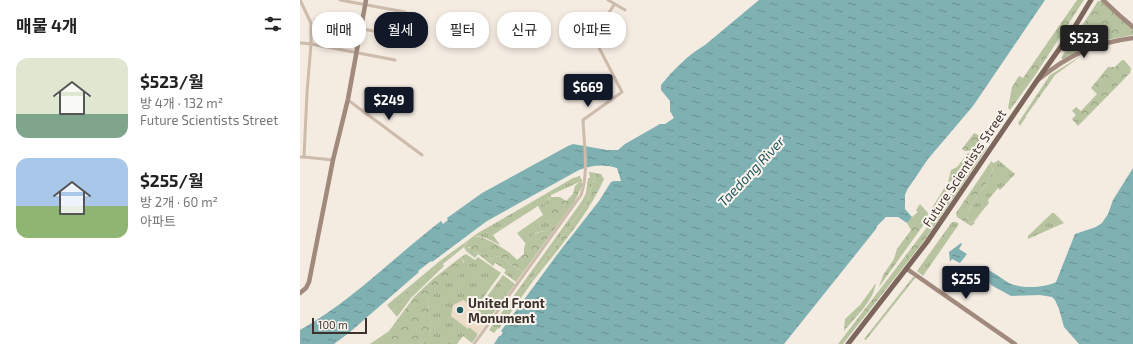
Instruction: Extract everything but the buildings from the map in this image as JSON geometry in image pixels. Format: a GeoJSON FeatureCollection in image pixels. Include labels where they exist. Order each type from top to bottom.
{"type":"FeatureCollection","features":[{"type":"Feature","properties":{"kind":"main road","name":"Future Scientists Street"},"geometry":{"type":"LineString","coordinates":[[848,344],[907,269],[953,206],[1074,28],[1091,0]]}},
{"type":"Feature","properties":{"kind":"street"},"geometry":{"type":"LineString","coordinates":[[300,0],[311,23],[311,44],[302,157],[333,160]]}},
{"type":"Feature","properties":{"kind":"street"},"geometry":{"type":"LineString","coordinates":[[340,0],[365,2],[405,12]]}},
{"type":"Feature","properties":{"kind":"street"},"geometry":{"type":"LineString","coordinates":[[608,0],[614,5],[625,10]]}},
{"type":"Feature","properties":{"kind":"street"},"geometry":{"type":"LineString","coordinates":[[1104,0],[1133,27]]}},
{"type":"Feature","properties":{"kind":"street"},"geometry":{"type":"LineString","coordinates":[[363,12],[365,2]]}},
{"type":"Feature","properties":{"kind":"street"},"geometry":{"type":"LineString","coordinates":[[474,344],[578,200],[584,186],[584,120],[622,92],[595,40],[595,33],[614,5]]}},
{"type":"Feature","properties":{"kind":"street"},"geometry":{"type":"LineString","coordinates":[[1036,82],[1059,64],[1084,50],[1109,41],[1133,38]]}},
{"type":"Feature","properties":{"kind":"street"},"geometry":{"type":"LineString","coordinates":[[301,44],[311,44],[395,60]]}},
{"type":"Feature","properties":{"kind":"street"},"geometry":{"type":"LineString","coordinates":[[300,292],[306,288],[309,282],[333,160],[348,99],[357,48]]}},
{"type":"Feature","properties":{"kind":"street"},"geometry":{"type":"LineString","coordinates":[[348,99],[422,155]]}},
{"type":"Feature","properties":{"kind":"street"},"geometry":{"type":"LineString","coordinates":[[907,269],[1015,344]]}},
{"type":"Feature","properties":{"kind":"green space"},"geometry":{"type":"Polygon","coordinates":[[[1077,0],[1084,0],[1036,74],[1010,110],[1008,108],[1012,87],[1019,76],[1023,78],[1077,0]]]}},
{"type":"Feature","properties":{"kind":"green space"},"geometry":{"type":"Polygon","coordinates":[[[1098,1],[1102,1],[1133,29],[1133,35],[1098,42],[1063,59],[1061,58],[1098,1]]]}},
{"type":"Feature","properties":{"kind":"green space"},"geometry":{"type":"Polygon","coordinates":[[[1084,54],[1055,75],[1020,126],[1018,123],[1050,75],[1084,54]]]}},
{"type":"Feature","properties":{"kind":"green space"},"geometry":{"type":"Polygon","coordinates":[[[1122,60],[1124,60],[1131,68],[1130,73],[1078,126],[1072,119],[1076,115],[1072,111],[1076,107],[1081,111],[1097,94],[1091,88],[1108,67],[1115,67],[1122,60]]]}},
{"type":"Feature","properties":{"kind":"green space"},"geometry":{"type":"Polygon","coordinates":[[[974,133],[982,137],[981,143],[977,150],[965,151],[962,149],[974,133]]]}},
{"type":"Feature","properties":{"kind":"green space"},"geometry":{"type":"Polygon","coordinates":[[[985,147],[987,148],[924,241],[843,344],[838,344],[937,214],[979,152],[985,147]]]}},
{"type":"Feature","properties":{"kind":"green space"},"geometry":{"type":"Polygon","coordinates":[[[968,153],[973,155],[933,209],[932,208],[948,182],[951,170],[957,167],[968,153]]]}},
{"type":"Feature","properties":{"kind":"green space"},"geometry":{"type":"Polygon","coordinates":[[[998,160],[1015,174],[1000,190],[998,188],[988,200],[989,203],[972,223],[968,221],[967,217],[971,206],[990,177],[993,169],[990,163],[991,161],[993,163],[998,160]]]}},
{"type":"Feature","properties":{"kind":"green space"},"geometry":{"type":"Polygon","coordinates":[[[990,163],[993,169],[992,174],[971,206],[967,217],[968,221],[972,223],[983,211],[974,222],[975,223],[971,226],[957,217],[956,213],[990,163]]]}},
{"type":"Feature","properties":{"kind":"green space"},"geometry":{"type":"Polygon","coordinates":[[[589,172],[596,173],[587,202],[531,279],[533,281],[499,329],[498,328],[494,333],[489,330],[582,201],[586,193],[588,178],[590,178],[589,172]]]}},
{"type":"Feature","properties":{"kind":"green space"},"geometry":{"type":"Polygon","coordinates":[[[596,173],[601,174],[604,179],[597,193],[581,220],[533,281],[531,279],[587,202],[596,173]]]}},
{"type":"Feature","properties":{"kind":"green space"},"geometry":{"type":"Polygon","coordinates":[[[580,176],[582,183],[579,182],[551,195],[548,199],[554,217],[546,231],[534,234],[526,244],[517,233],[543,215],[538,206],[493,235],[500,245],[486,238],[477,236],[466,243],[464,247],[443,264],[444,266],[441,269],[435,269],[392,311],[387,305],[441,260],[478,233],[573,178],[580,176]]]}},
{"type":"Feature","properties":{"kind":"green space"},"geometry":{"type":"Polygon","coordinates":[[[579,182],[582,183],[582,186],[575,201],[524,271],[519,270],[498,256],[491,259],[478,252],[470,254],[470,247],[468,247],[466,251],[464,247],[467,242],[474,237],[482,237],[501,247],[517,260],[524,254],[527,241],[533,235],[546,231],[553,217],[544,207],[545,203],[551,197],[560,197],[566,201],[573,194],[575,186],[579,182]]]}},
{"type":"Feature","properties":{"kind":"green space"},"geometry":{"type":"Polygon","coordinates":[[[920,204],[928,213],[927,220],[879,287],[883,275],[894,259],[897,249],[911,230],[907,223],[918,212],[916,210],[920,204]]]}},
{"type":"Feature","properties":{"kind":"green space"},"geometry":{"type":"Polygon","coordinates":[[[1052,213],[1054,213],[1064,223],[1028,239],[1028,236],[1052,213]]]}},
{"type":"Feature","properties":{"kind":"green space"},"geometry":{"type":"Polygon","coordinates":[[[952,222],[959,224],[923,276],[917,271],[952,222]]]}},
{"type":"Feature","properties":{"kind":"green space"},"geometry":{"type":"Polygon","coordinates":[[[468,247],[475,253],[478,252],[491,259],[498,256],[519,270],[524,271],[516,282],[504,273],[506,270],[495,263],[493,266],[478,254],[475,258],[466,251],[468,247]]]}},
{"type":"Feature","properties":{"kind":"green space"},"geometry":{"type":"Polygon","coordinates":[[[466,254],[475,260],[478,257],[501,273],[475,309],[463,300],[451,316],[477,333],[477,336],[472,343],[463,336],[457,344],[420,344],[428,336],[431,330],[428,301],[432,288],[464,262],[461,257],[466,254]]]}},
{"type":"Feature","properties":{"kind":"green space"},"geometry":{"type":"Polygon","coordinates":[[[461,257],[463,266],[459,276],[452,281],[435,287],[430,294],[428,303],[431,329],[429,336],[420,344],[370,344],[389,331],[414,297],[433,279],[461,257]]]}},
{"type":"Feature","properties":{"kind":"green space"},"geometry":{"type":"Polygon","coordinates":[[[435,269],[441,269],[411,298],[397,317],[392,311],[397,306],[398,300],[435,269]]]}},
{"type":"Feature","properties":{"kind":"green space"},"geometry":{"type":"Polygon","coordinates":[[[503,275],[515,284],[489,319],[485,319],[478,315],[479,312],[477,310],[503,275]]]}},
{"type":"Feature","properties":{"kind":"green space"},"geometry":{"type":"Polygon","coordinates":[[[913,277],[916,277],[866,340],[864,339],[913,277]]]}},
{"type":"Feature","properties":{"kind":"green space"},"geometry":{"type":"Polygon","coordinates":[[[876,283],[868,303],[844,331],[845,319],[860,305],[876,283]]]}},
{"type":"Feature","properties":{"kind":"shaded area"},"geometry":{"type":"Polygon","coordinates":[[[463,300],[479,313],[478,315],[485,319],[489,319],[477,336],[477,333],[469,327],[468,329],[451,316],[453,305],[463,300]]]}},
{"type":"Feature","properties":{"kind":"water","name":"Taedong River"},"geometry":{"type":"Polygon","coordinates":[[[759,0],[1045,0],[973,106],[928,159],[907,190],[905,195],[905,209],[912,217],[907,223],[898,217],[886,217],[877,226],[784,344],[494,344],[503,333],[501,331],[559,252],[599,201],[611,182],[621,181],[617,168],[593,166],[579,170],[487,221],[418,271],[419,272],[350,332],[334,344],[300,344],[300,330],[337,306],[441,221],[443,224],[448,220],[447,218],[482,193],[573,144],[607,150],[618,150],[625,144],[660,124],[665,124],[674,118],[670,111],[670,101],[661,90],[661,85],[687,58],[759,0]]]}},
{"type":"Feature","properties":{"kind":"water"},"geometry":{"type":"Polygon","coordinates":[[[1133,168],[1133,344],[1079,344],[1064,327],[1059,309],[1052,297],[1040,295],[1011,296],[991,285],[985,276],[988,271],[990,271],[1009,283],[1026,287],[1045,286],[1056,282],[1075,234],[1096,227],[1102,223],[1108,214],[1113,200],[1133,168]]]}},
{"type":"Feature","properties":{"kind":"water"},"geometry":{"type":"Polygon","coordinates":[[[961,243],[962,244],[959,249],[967,254],[960,263],[952,259],[950,262],[949,252],[961,243]]]}},
{"type":"Feature","properties":{"kind":"place","name":"United Front Monument"},"geometry":{"type":"Point","coordinates":[460,310]}}]}
